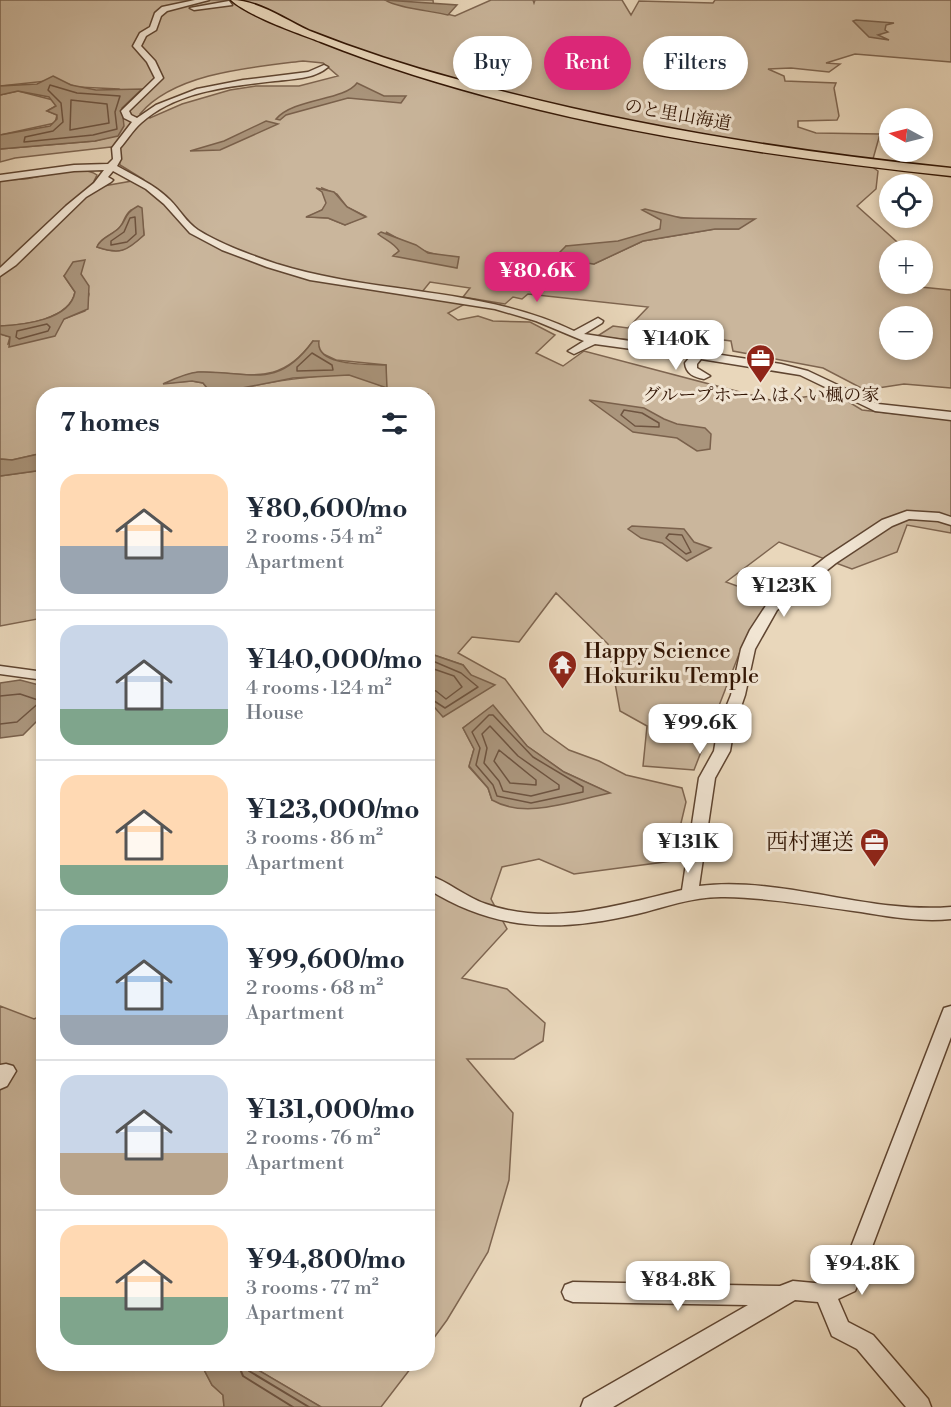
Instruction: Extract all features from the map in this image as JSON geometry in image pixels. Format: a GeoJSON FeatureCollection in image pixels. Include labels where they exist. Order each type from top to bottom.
{"type":"FeatureCollection","features":[{"type":"Feature","properties":{"kind":"highway","name":"のと里山海道"},"geometry":{"type":"LineString","coordinates":[[249,0],[302,28]]}},
{"type":"Feature","properties":{"kind":"highway","name":"のと里山海道"},"geometry":{"type":"LineString","coordinates":[[233,1],[328,39],[432,76],[597,118],[784,152],[951,172]]}},
{"type":"Feature","properties":{"kind":"highway","name":"のと里山海道"},"geometry":{"type":"LineString","coordinates":[[328,39],[449,76],[602,114],[788,147],[951,168]]}},
{"type":"Feature","properties":{"kind":"street"},"geometry":{"type":"LineString","coordinates":[[137,121],[125,111],[159,78],[151,61],[137,46],[138,42],[153,28],[162,12],[205,0]]}},
{"type":"Feature","properties":{"kind":"street"},"geometry":{"type":"LineString","coordinates":[[162,12],[233,1]]}},
{"type":"Feature","properties":{"kind":"street"},"geometry":{"type":"LineString","coordinates":[[0,273],[24,255],[99,183],[117,159],[116,148],[137,121],[174,100],[212,88],[309,74],[324,67]]}},
{"type":"Feature","properties":{"kind":"street"},"geometry":{"type":"LineString","coordinates":[[0,178],[74,168],[112,167],[132,177],[167,202],[193,231],[226,248],[310,277],[502,308],[540,319],[575,336],[696,357],[759,374],[766,370],[783,373],[834,387],[875,407],[951,416]]}},
{"type":"Feature","properties":{"kind":"street"},"geometry":{"type":"LineString","coordinates":[[99,183],[132,177]]}},
{"type":"Feature","properties":{"kind":"street"},"geometry":{"type":"LineString","coordinates":[[575,336],[598,321]]}},
{"type":"Feature","properties":{"kind":"street"},"geometry":{"type":"LineString","coordinates":[[574,351],[593,340]]}},
{"type":"Feature","properties":{"kind":"street"},"geometry":{"type":"LineString","coordinates":[[696,357],[691,368],[694,373],[704,376]]}},
{"type":"Feature","properties":{"kind":"street"},"geometry":{"type":"LineString","coordinates":[[690,891],[707,778],[722,751],[726,727],[738,695],[748,649],[772,607],[831,560],[887,523],[907,515],[939,517],[951,521]]}},
{"type":"Feature","properties":{"kind":"street"},"geometry":{"type":"LineString","coordinates":[[0,670],[36,675]]}},
{"type":"Feature","properties":{"kind":"street"},"geometry":{"type":"LineString","coordinates":[[435,885],[464,903],[503,916],[546,922],[608,915],[690,891],[737,892],[897,911],[951,913]]}},
{"type":"Feature","properties":{"kind":"street"},"geometry":{"type":"LineString","coordinates":[[592,1407],[793,1290],[826,1294],[847,1284],[951,1013]]}},
{"type":"Feature","properties":{"kind":"street"},"geometry":{"type":"LineString","coordinates":[[573,1292],[783,1296]]}},
{"type":"Feature","properties":{"kind":"street"},"geometry":{"type":"LineString","coordinates":[[826,1294],[831,1312],[840,1329],[865,1342],[920,1407]]}},
{"type":"Feature","properties":{"kind":"shaded area"},"geometry":{"type":"Polygon","coordinates":[[[0,0],[433,0],[434,11],[455,16],[491,0],[533,0],[534,3],[535,0],[622,0],[631,15],[639,1],[713,3],[715,0],[951,0],[951,62],[855,54],[826,63],[840,64],[829,72],[791,68],[768,69],[784,76],[785,81],[836,83],[834,88],[839,116],[837,120],[798,121],[798,127],[816,133],[879,134],[871,166],[878,171],[876,189],[857,206],[895,240],[879,240],[879,294],[933,294],[933,288],[951,290],[951,388],[904,384],[865,390],[823,368],[733,351],[731,341],[693,336],[685,344],[596,337],[613,326],[628,328],[648,307],[528,294],[522,299],[513,297],[505,304],[463,297],[470,288],[430,282],[418,297],[465,304],[448,313],[458,320],[478,316],[493,321],[530,322],[555,335],[536,353],[563,366],[584,351],[774,401],[834,393],[862,410],[951,420],[951,533],[907,525],[897,552],[852,569],[779,542],[726,582],[773,599],[741,649],[694,770],[643,766],[647,726],[620,711],[608,644],[556,593],[519,642],[472,637],[458,653],[505,679],[544,732],[569,750],[599,761],[626,775],[682,788],[686,802],[672,861],[574,874],[539,859],[502,867],[491,899],[507,929],[462,978],[507,989],[545,1023],[543,1041],[514,1059],[467,1059],[513,1113],[509,1180],[488,1252],[435,1336],[435,707],[444,716],[471,675],[463,665],[435,655],[435,387],[386,387],[386,365],[336,360],[321,353],[313,341],[301,356],[276,371],[249,375],[197,372],[166,383],[192,381],[203,383],[206,387],[36,387],[36,455],[12,460],[0,459],[0,334],[10,337],[8,344],[55,331],[64,319],[85,311],[89,294],[81,274],[82,264],[64,276],[75,292],[64,309],[55,315],[33,322],[0,326],[0,179],[24,179],[81,170],[97,175],[92,185],[98,187],[143,179],[120,165],[118,150],[111,147],[15,158],[0,162],[0,149],[95,141],[118,135],[123,119],[122,108],[135,98],[119,89],[77,87],[56,80],[0,86],[0,0]],[[303,61],[215,74],[173,89],[155,100],[140,114],[150,118],[182,104],[230,90],[256,86],[299,86],[338,76],[323,63],[303,61]],[[322,188],[327,203],[322,210],[308,217],[328,218],[345,225],[365,216],[347,207],[337,194],[322,188]],[[131,210],[120,227],[101,241],[97,247],[118,251],[132,244],[144,235],[142,216],[131,210]],[[675,217],[661,220],[661,229],[638,237],[590,245],[566,246],[562,253],[553,256],[594,264],[643,241],[715,229],[739,229],[698,219],[675,217]],[[386,232],[400,251],[394,255],[457,267],[458,257],[429,253],[386,232]],[[493,706],[463,728],[474,749],[469,767],[488,788],[492,800],[609,793],[564,772],[527,746],[493,706]]]}},
{"type":"Feature","properties":{"kind":"shaded area"},"geometry":{"type":"Polygon","coordinates":[[[18,91],[53,100],[56,106],[47,111],[57,115],[55,123],[0,135],[0,95],[18,91]]]}},
{"type":"Feature","properties":{"kind":"shaded area"},"geometry":{"type":"Polygon","coordinates":[[[331,375],[356,376],[384,387],[249,387],[331,375]]]}},
{"type":"Feature","properties":{"kind":"shaded area"},"geometry":{"type":"Polygon","coordinates":[[[36,471],[36,619],[0,626],[0,476],[36,471]]]}},
{"type":"Feature","properties":{"kind":"shaded area"},"geometry":{"type":"Polygon","coordinates":[[[0,1006],[36,1018],[36,1371],[205,1371],[212,1385],[223,1395],[224,1407],[0,1407],[0,1006]]]}},
{"type":"Feature","properties":{"kind":"shaded area"},"geometry":{"type":"Polygon","coordinates":[[[260,1371],[409,1371],[381,1407],[321,1407],[260,1371]]]}},
{"type":"Feature","properties":{"kind":"water"},"geometry":{"type":"Polygon","coordinates":[[[385,0],[457,5],[448,15],[406,7],[385,0]]]}},
{"type":"Feature","properties":{"kind":"water"},"geometry":{"type":"Polygon","coordinates":[[[853,21],[894,23],[886,25],[885,30],[888,32],[878,35],[889,40],[869,37],[853,21]]]}},
{"type":"Feature","properties":{"kind":"water"},"geometry":{"type":"Polygon","coordinates":[[[53,76],[71,85],[96,90],[142,89],[122,108],[124,126],[118,136],[95,141],[0,149],[0,135],[50,126],[57,119],[57,115],[47,111],[56,106],[49,97],[18,91],[0,95],[0,86],[37,84],[53,76]]]}},
{"type":"Feature","properties":{"kind":"water"},"geometry":{"type":"Polygon","coordinates":[[[357,83],[384,96],[406,96],[401,103],[348,98],[286,115],[280,120],[276,119],[294,107],[341,93],[351,89],[357,83]]]}},
{"type":"Feature","properties":{"kind":"water"},"geometry":{"type":"Polygon","coordinates":[[[266,121],[278,124],[220,150],[190,151],[224,141],[266,121]]]}},
{"type":"Feature","properties":{"kind":"water"},"geometry":{"type":"Polygon","coordinates":[[[316,188],[334,192],[347,207],[366,217],[345,225],[328,218],[306,217],[322,210],[326,203],[322,192],[316,188]]]}},
{"type":"Feature","properties":{"kind":"water"},"geometry":{"type":"Polygon","coordinates":[[[138,206],[142,208],[144,235],[123,250],[112,251],[97,247],[101,241],[122,225],[128,214],[138,206]]]}},
{"type":"Feature","properties":{"kind":"water"},"geometry":{"type":"Polygon","coordinates":[[[642,210],[681,218],[755,219],[739,229],[715,229],[643,241],[594,264],[553,259],[566,246],[618,241],[660,229],[661,220],[642,210]]]}},
{"type":"Feature","properties":{"kind":"water"},"geometry":{"type":"Polygon","coordinates":[[[381,232],[416,245],[428,253],[459,257],[457,268],[393,256],[399,251],[392,243],[378,234],[381,232]]]}},
{"type":"Feature","properties":{"kind":"water"},"geometry":{"type":"Polygon","coordinates":[[[85,260],[81,274],[89,286],[88,309],[64,319],[55,336],[9,347],[10,337],[0,334],[0,326],[33,322],[55,315],[64,309],[75,292],[64,276],[73,262],[85,260]]]}},
{"type":"Feature","properties":{"kind":"water"},"geometry":{"type":"Polygon","coordinates":[[[313,341],[319,341],[320,349],[325,356],[334,360],[356,364],[386,365],[387,387],[349,375],[293,378],[247,387],[206,387],[203,383],[192,381],[163,384],[198,372],[247,375],[274,373],[300,357],[313,341]]]}},
{"type":"Feature","properties":{"kind":"water"},"geometry":{"type":"Polygon","coordinates":[[[589,400],[644,408],[677,424],[705,428],[711,434],[710,449],[697,451],[677,438],[633,432],[589,400]]]}},
{"type":"Feature","properties":{"kind":"water"},"geometry":{"type":"Polygon","coordinates":[[[36,455],[36,471],[0,476],[0,459],[12,460],[36,455]]]}},
{"type":"Feature","properties":{"kind":"water"},"geometry":{"type":"Polygon","coordinates":[[[632,526],[684,529],[694,542],[711,548],[687,561],[662,543],[641,538],[628,529],[632,526]]]}},
{"type":"Feature","properties":{"kind":"water"},"geometry":{"type":"Polygon","coordinates":[[[435,655],[463,665],[471,675],[495,685],[443,717],[435,708],[435,655]]]}},
{"type":"Feature","properties":{"kind":"water"},"geometry":{"type":"Polygon","coordinates":[[[20,680],[36,684],[36,722],[23,735],[0,738],[0,683],[20,680]]]}},
{"type":"Feature","properties":{"kind":"water"},"geometry":{"type":"Polygon","coordinates":[[[493,705],[527,746],[564,772],[610,793],[566,804],[535,808],[505,806],[492,800],[488,788],[469,766],[474,749],[463,728],[493,705]]]}},
{"type":"Feature","properties":{"kind":"water"},"geometry":{"type":"Polygon","coordinates":[[[205,1371],[260,1371],[321,1407],[224,1407],[223,1395],[212,1385],[205,1371]]]}},
{"type":"Feature","properties":{"kind":"tunnel"},"geometry":{"type":"LineString","coordinates":[[229,3],[244,0]]}},
{"type":"Feature","properties":{"kind":"place","name":"グループホーム はくい楓の家"},"geometry":{"type":"Point","coordinates":[761,384]}},
{"type":"Feature","properties":{"kind":"place","name":"Happy Science Hokuriku Temple"},"geometry":{"type":"Point","coordinates":[563,690]}},
{"type":"Feature","properties":{"kind":"place","name":"西村運送"},"geometry":{"type":"Point","coordinates":[875,868]}}]}
